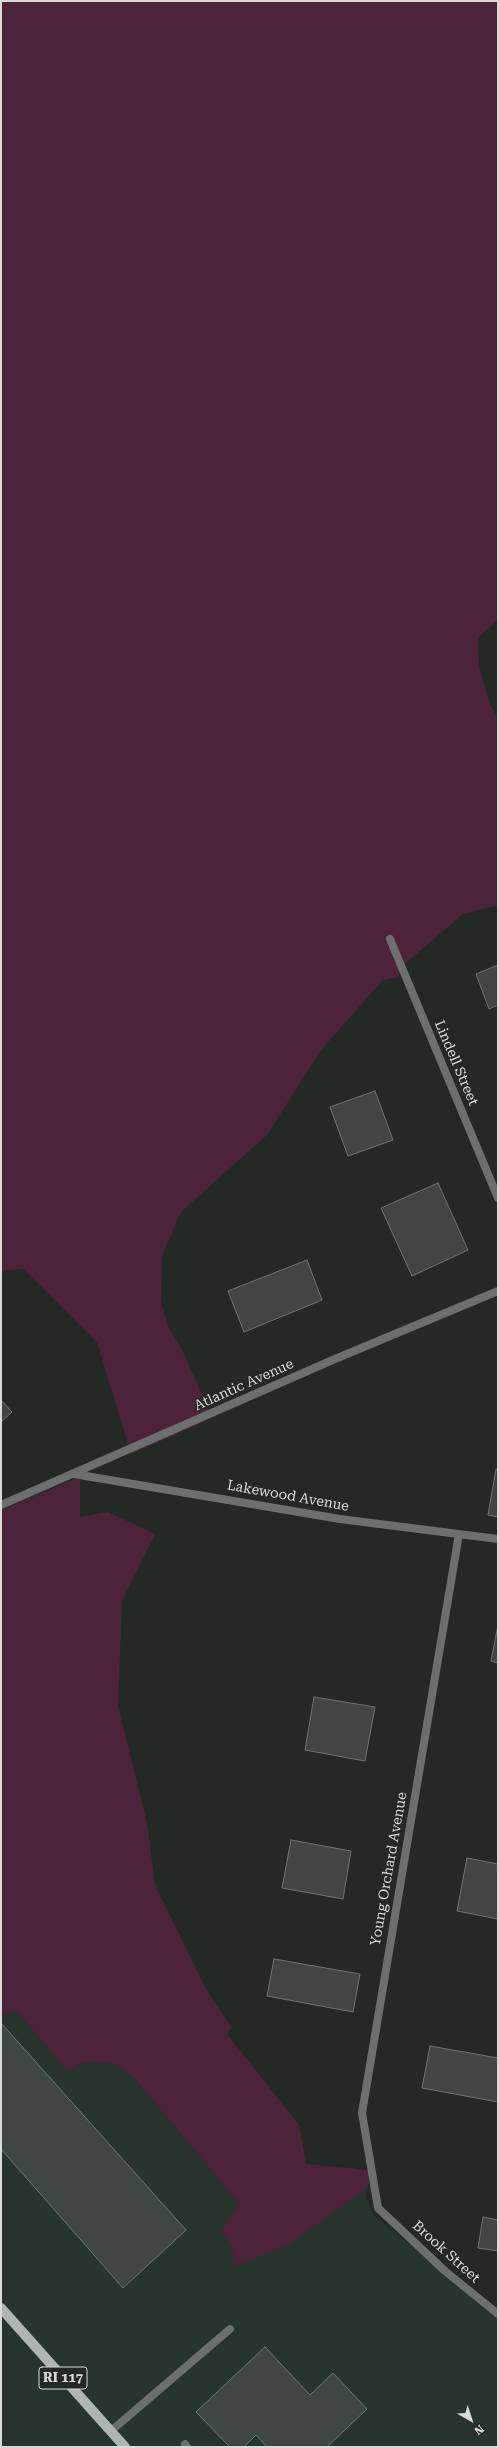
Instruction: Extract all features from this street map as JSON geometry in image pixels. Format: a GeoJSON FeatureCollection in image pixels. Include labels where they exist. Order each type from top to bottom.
{"type":"FeatureCollection","features":[{"type":"Feature","properties":{"kind":"main road","name":"RI 117"},"geometry":{"type":"LineString","coordinates":[[1,2308],[125,2447]]}},
{"type":"Feature","properties":{"kind":"street","name":"Lindell Street"},"geometry":{"type":"LineString","coordinates":[[390,939],[498,1198]]}},
{"type":"Feature","properties":{"kind":"street","name":"Atlantic Avenue"},"geometry":{"type":"LineString","coordinates":[[1,1505],[335,1359],[498,1291]]}},
{"type":"Feature","properties":{"kind":"street","name":"Lakewood Avenue"},"geometry":{"type":"LineString","coordinates":[[74,1474],[340,1519],[498,1539]]}},
{"type":"Feature","properties":{"kind":"street","name":"Young Orchard Avenue"},"geometry":{"type":"LineString","coordinates":[[378,2208],[362,2113],[459,1534]]}},
{"type":"Feature","properties":{"kind":"street","name":"Brook Street"},"geometry":{"type":"LineString","coordinates":[[378,2208],[445,2271],[498,2314]]}},
{"type":"Feature","properties":{"kind":"street"},"geometry":{"type":"LineString","coordinates":[[111,2431],[230,2329]]}},
{"type":"Feature","properties":{"kind":"shaded area"},"geometry":{"type":"Polygon","coordinates":[[[1,1],[498,1],[498,620],[478,638],[479,666],[490,704],[498,719],[498,907],[494,906],[463,914],[400,968],[399,977],[383,980],[321,1050],[267,1135],[181,1212],[162,1256],[161,1303],[169,1328],[183,1352],[210,1412],[204,1422],[131,1454],[97,1342],[23,1269],[1,1271],[1,1]]]}},
{"type":"Feature","properties":{"kind":"shaded area"},"geometry":{"type":"Polygon","coordinates":[[[80,1477],[80,1517],[108,1512],[155,1534],[122,1601],[118,1705],[147,1823],[155,1885],[205,1987],[231,2027],[227,2034],[299,2125],[306,2164],[369,2170],[368,2187],[290,2244],[233,2267],[233,2250],[221,2230],[240,2204],[134,2078],[114,2063],[85,2062],[68,2071],[16,2011],[1,2015],[1,1510],[80,1477]]]}},
{"type":"Feature","properties":{"kind":"shaded area"},"geometry":{"type":"Polygon","coordinates":[[[16,2011],[68,2071],[85,2062],[114,2063],[134,2078],[240,2204],[221,2230],[233,2250],[368,2187],[366,2196],[373,2215],[498,2315],[498,2447],[1,2447],[1,2015],[16,2011]]]}},
{"type":"Feature","properties":{"kind":"building"},"geometry":{"type":"Polygon","coordinates":[[[498,965],[498,1005],[489,1009],[476,974],[498,965]]]}},
{"type":"Feature","properties":{"kind":"building"},"geometry":{"type":"Polygon","coordinates":[[[375,1091],[393,1140],[348,1156],[330,1107],[375,1091]]]}},
{"type":"Feature","properties":{"kind":"building"},"geometry":{"type":"Polygon","coordinates":[[[438,1183],[468,1250],[412,1276],[381,1208],[438,1183]]]}},
{"type":"Feature","properties":{"kind":"building"},"geometry":{"type":"Polygon","coordinates":[[[307,1260],[322,1300],[244,1332],[228,1291],[307,1260]]]}},
{"type":"Feature","properties":{"kind":"building"},"geometry":{"type":"Polygon","coordinates":[[[1,1400],[12,1412],[1,1422],[1,1400]]]}},
{"type":"Feature","properties":{"kind":"building"},"geometry":{"type":"Polygon","coordinates":[[[496,1469],[498,1470],[498,1517],[488,1515],[496,1469]]]}},
{"type":"Feature","properties":{"kind":"building"},"geometry":{"type":"Polygon","coordinates":[[[498,1625],[498,1663],[491,1661],[498,1625]]]}},
{"type":"Feature","properties":{"kind":"building"},"geometry":{"type":"Polygon","coordinates":[[[314,1697],[375,1707],[365,1761],[305,1750],[314,1697]]]}},
{"type":"Feature","properties":{"kind":"building"},"geometry":{"type":"Polygon","coordinates":[[[291,1840],[351,1851],[343,1899],[282,1888],[291,1840]]]}},
{"type":"Feature","properties":{"kind":"building"},"geometry":{"type":"Polygon","coordinates":[[[467,1858],[498,1864],[498,1919],[457,1911],[467,1858]]]}},
{"type":"Feature","properties":{"kind":"building"},"geometry":{"type":"Polygon","coordinates":[[[274,1959],[360,1974],[353,2012],[267,1996],[274,1959]]]}},
{"type":"Feature","properties":{"kind":"building"},"geometry":{"type":"Polygon","coordinates":[[[1,2023],[186,2230],[123,2288],[1,2149],[1,2023]]]}},
{"type":"Feature","properties":{"kind":"building"},"geometry":{"type":"Polygon","coordinates":[[[430,2046],[498,2058],[498,2102],[422,2088],[430,2046]]]}},
{"type":"Feature","properties":{"kind":"building"},"geometry":{"type":"Polygon","coordinates":[[[483,2217],[498,2220],[498,2251],[478,2248],[483,2217]]]}},
{"type":"Feature","properties":{"kind":"building"},"geometry":{"type":"Polygon","coordinates":[[[265,2347],[310,2395],[333,2373],[367,2409],[327,2447],[267,2447],[256,2435],[244,2447],[230,2447],[196,2412],[265,2347]]]}}]}
